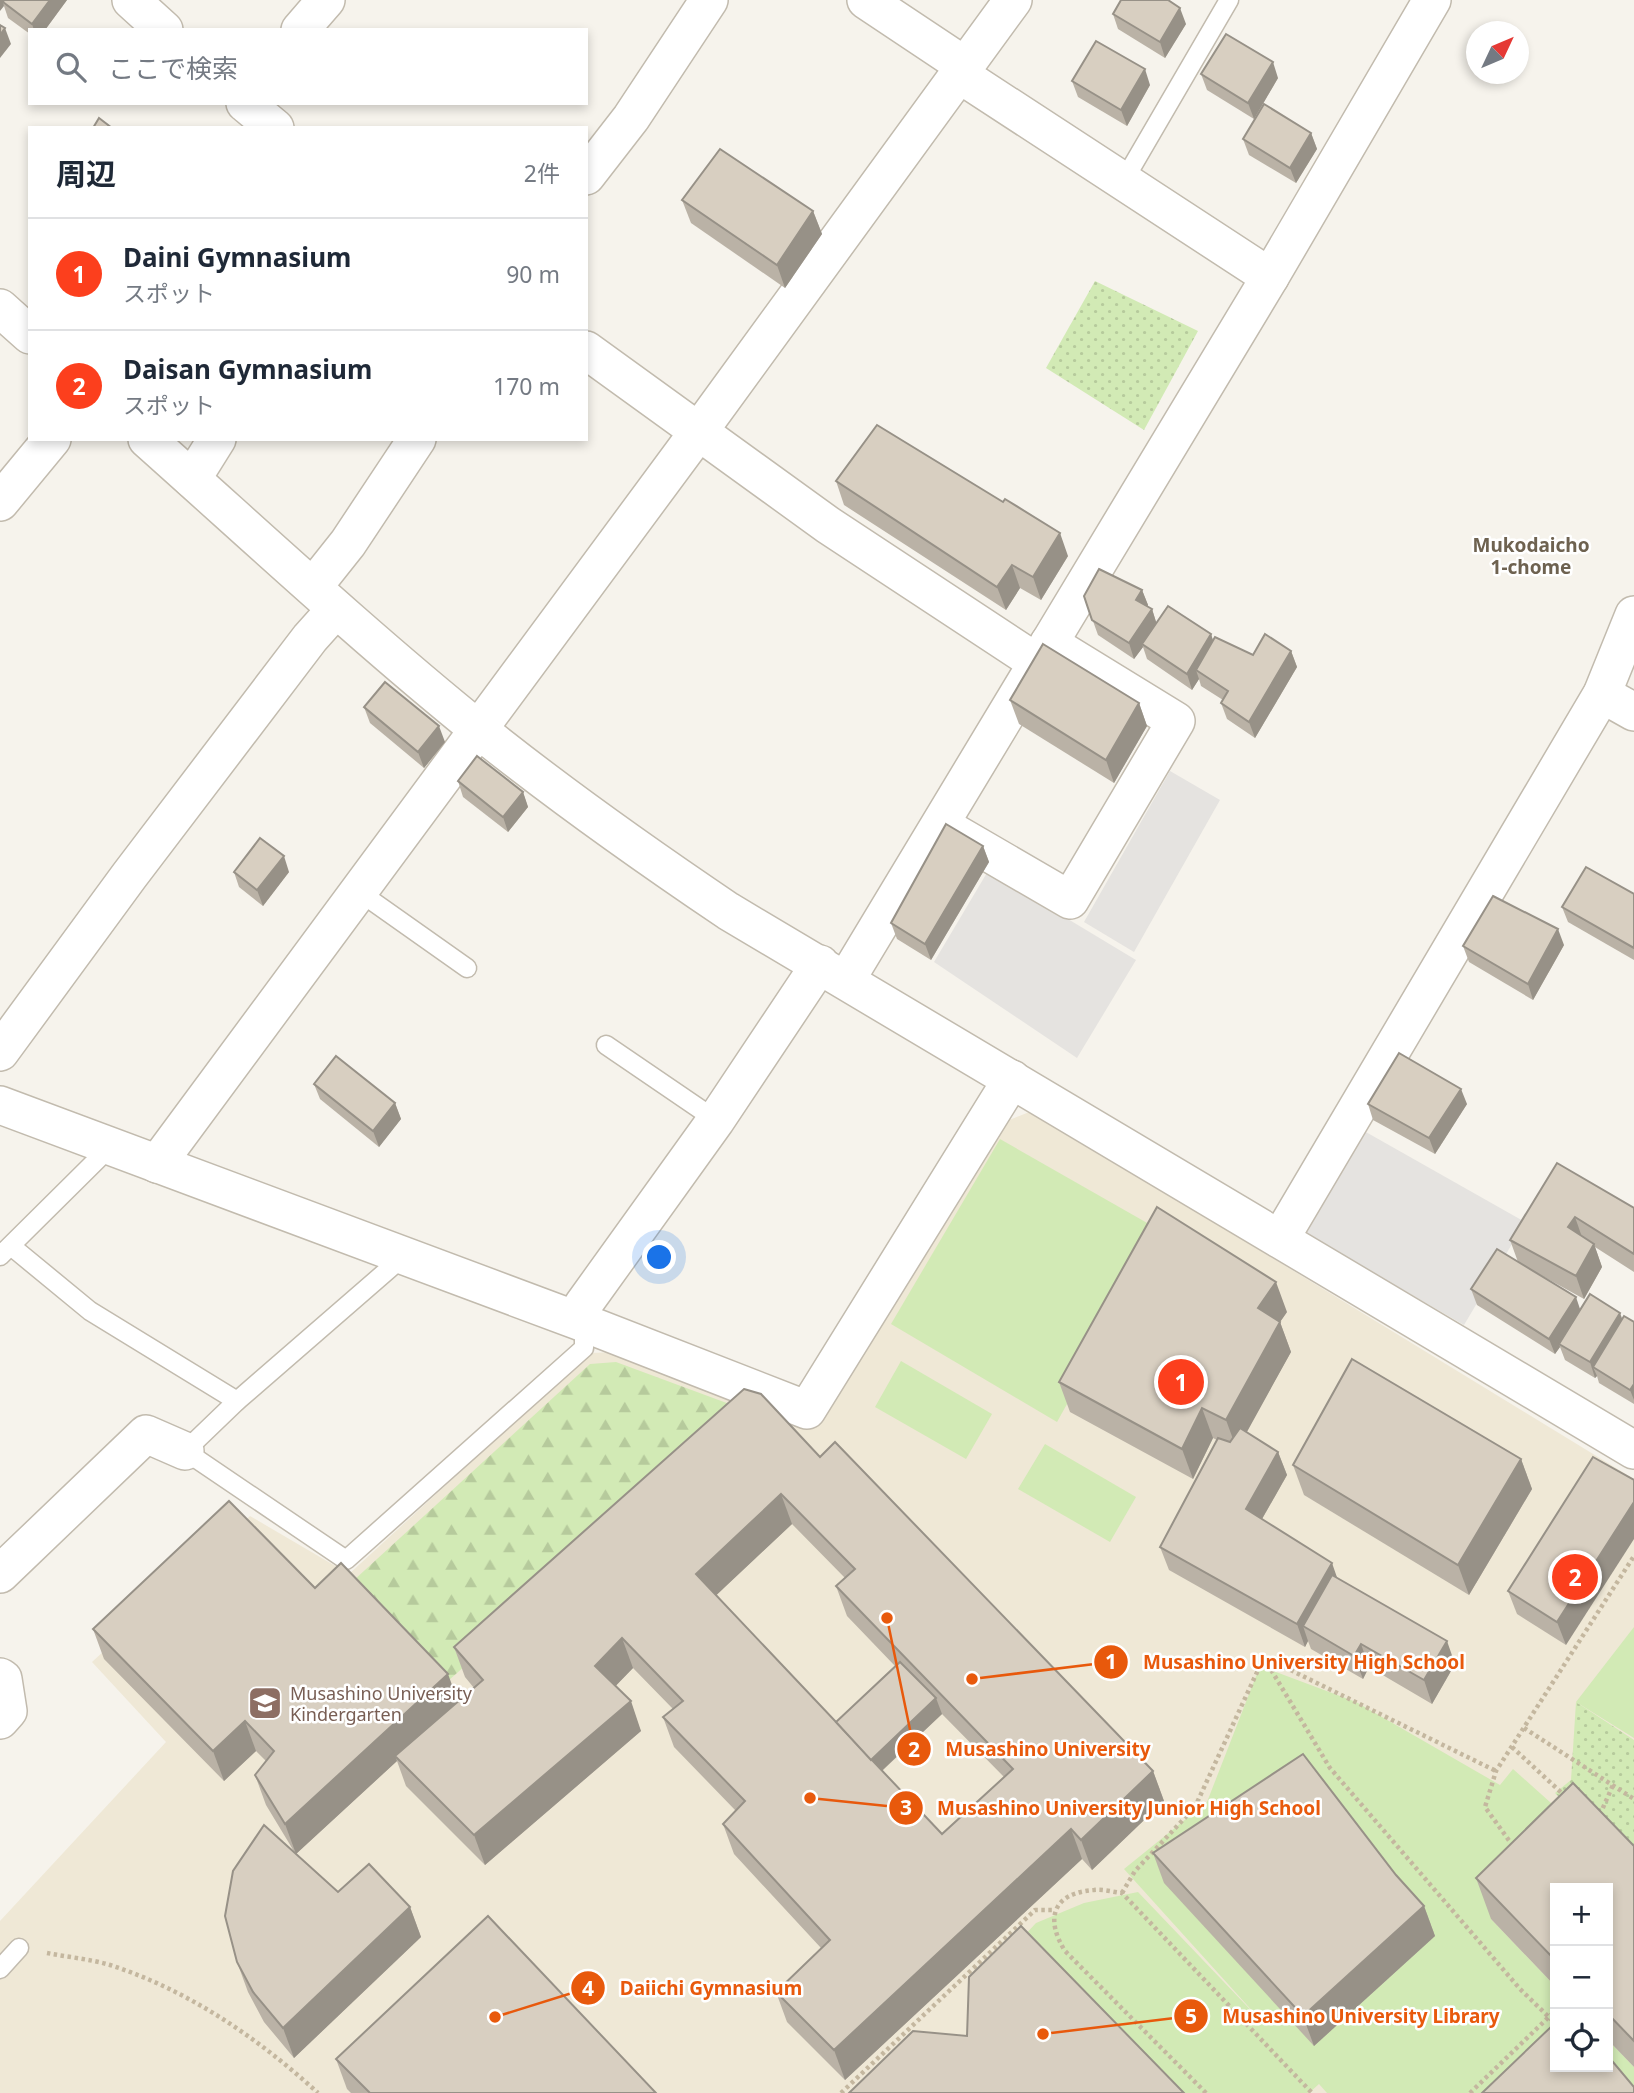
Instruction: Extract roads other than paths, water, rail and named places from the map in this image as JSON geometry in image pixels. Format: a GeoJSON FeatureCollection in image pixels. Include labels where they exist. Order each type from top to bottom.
{"type":"FeatureCollection","features":[{"type":"Feature","properties":{"kind":"street"},"geometry":{"type":"LineString","coordinates":[[131,0],[162,28]]}},
{"type":"Feature","properties":{"kind":"street"},"geometry":{"type":"LineString","coordinates":[[302,28],[326,0]]}},
{"type":"Feature","properties":{"kind":"street"},"geometry":{"type":"LineString","coordinates":[[588,173],[631,118],[709,0]]}},
{"type":"Feature","properties":{"kind":"street"},"geometry":{"type":"LineString","coordinates":[[866,0],[1123,182],[1269,277]]}},
{"type":"Feature","properties":{"kind":"street"},"geometry":{"type":"LineString","coordinates":[[157,1164],[699,431],[1013,0]]}},
{"type":"Feature","properties":{"kind":"street"},"geometry":{"type":"LineString","coordinates":[[584,1323],[583,1305],[716,1120],[833,972],[939,824],[1269,277],[1432,0]]}},
{"type":"Feature","properties":{"kind":"street"},"geometry":{"type":"LineString","coordinates":[[247,105],[273,126]]}},
{"type":"Feature","properties":{"kind":"street"},"geometry":{"type":"LineString","coordinates":[[0,308],[28,333]]}},
{"type":"Feature","properties":{"kind":"street"},"geometry":{"type":"LineString","coordinates":[[588,351],[828,525],[1042,653],[1176,721],[1070,900],[939,824]]}},
{"type":"Feature","properties":{"kind":"street"},"geometry":{"type":"LineString","coordinates":[[0,502],[50,441]]}},
{"type":"Feature","properties":{"kind":"street"},"geometry":{"type":"LineString","coordinates":[[149,441],[325,598],[478,729],[609,831],[727,911],[1634,1450]]}},
{"type":"Feature","properties":{"kind":"street"},"geometry":{"type":"LineString","coordinates":[[192,479],[216,441]]}},
{"type":"Feature","properties":{"kind":"street"},"geometry":{"type":"LineString","coordinates":[[0,1052],[137,865],[310,638],[348,543],[415,441]]}},
{"type":"Feature","properties":{"kind":"street"},"geometry":{"type":"LineString","coordinates":[[1280,1239],[1602,694],[1634,615]]}},
{"type":"Feature","properties":{"kind":"street"},"geometry":{"type":"LineString","coordinates":[[1602,694],[1634,712]]}},
{"type":"Feature","properties":{"kind":"street"},"geometry":{"type":"LineString","coordinates":[[0,1105],[584,1323],[807,1410],[1012,1079]]}},
{"type":"Feature","properties":{"kind":"street"},"geometry":{"type":"LineString","coordinates":[[0,1574],[146,1434],[185,1451]]}},
{"type":"Feature","properties":{"kind":"street"},"geometry":{"type":"LineString","coordinates":[[0,1677],[3,1679],[8,1711],[0,1720]]}},
{"type":"Feature","properties":{"kind":"lane"},"geometry":{"type":"LineString","coordinates":[[1123,182],[1229,0]]}},
{"type":"Feature","properties":{"kind":"lane"},"geometry":{"type":"LineString","coordinates":[[358,891],[467,968]]}},
{"type":"Feature","properties":{"kind":"lane"},"geometry":{"type":"LineString","coordinates":[[606,1045],[716,1120]]}},
{"type":"Feature","properties":{"kind":"lane"},"geometry":{"type":"LineString","coordinates":[[111,1146],[5,1251],[90,1311],[237,1401]]}},
{"type":"Feature","properties":{"kind":"lane"},"geometry":{"type":"LineString","coordinates":[[404,1256],[237,1401],[185,1451],[346,1560],[584,1348],[584,1323]]}},
{"type":"Feature","properties":{"kind":"lane"},"geometry":{"type":"LineString","coordinates":[[0,1969],[19,1948]]}},
{"type":"Feature","properties":{"kind":"place","name":"Daini Gymnasium"},"geometry":{"type":"Point","coordinates":[1181,1382]}},
{"type":"Feature","properties":{"kind":"place","name":"Daisan Gymnasium"},"geometry":{"type":"Point","coordinates":[1575,1577]}},
{"type":"Feature","properties":{"kind":"place","name":"Musashino University"},"geometry":{"type":"Point","coordinates":[887,1618]}},
{"type":"Feature","properties":{"kind":"place","name":"Musashino University High School"},"geometry":{"type":"Point","coordinates":[972,1679]}},
{"type":"Feature","properties":{"kind":"place","name":"Musashino University Kindergarten"},"geometry":{"type":"Point","coordinates":[265,1703]}},
{"type":"Feature","properties":{"kind":"place","name":"Musashino University Junior High School"},"geometry":{"type":"Point","coordinates":[810,1798]}},
{"type":"Feature","properties":{"kind":"place","name":"Daiichi Gymnasium"},"geometry":{"type":"Point","coordinates":[495,2017]}},
{"type":"Feature","properties":{"kind":"place","name":"Musashino University Library"},"geometry":{"type":"Point","coordinates":[1043,2034]}},
{"type":"Feature","properties":{"kind":"district","name":"Mukodaicho 1-chome"},"geometry":{"type":"Point","coordinates":[1531,556]}}]}
